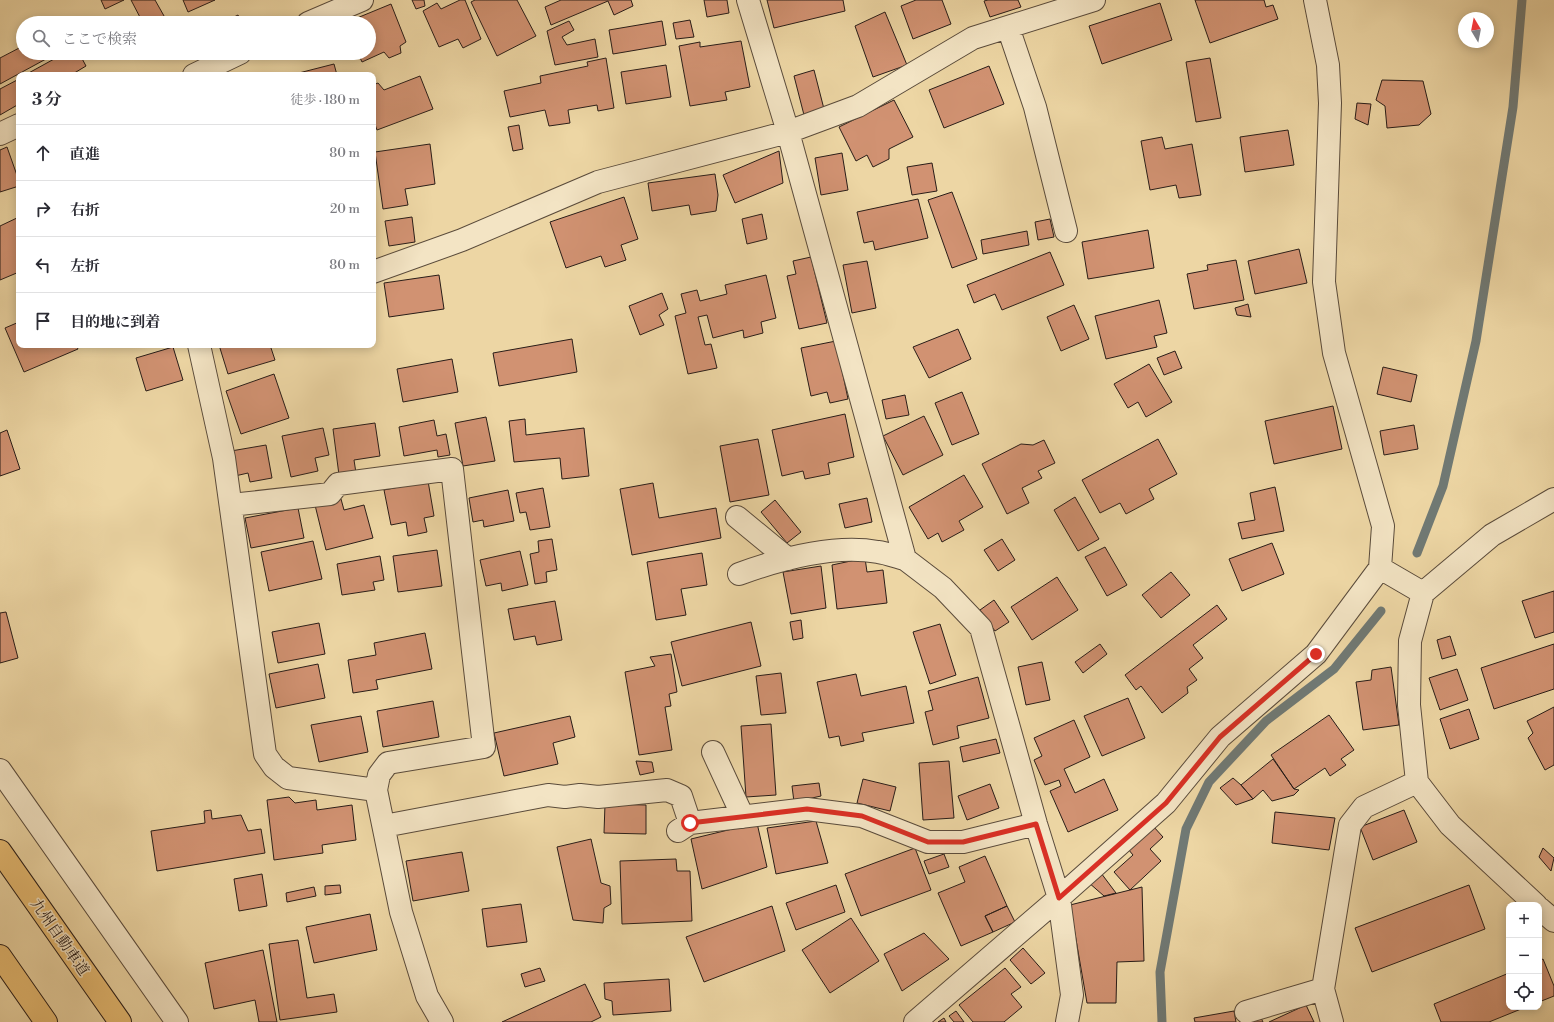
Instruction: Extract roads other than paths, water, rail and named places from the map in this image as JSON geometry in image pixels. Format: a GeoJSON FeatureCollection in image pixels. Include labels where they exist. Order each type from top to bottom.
{"type":"FeatureCollection","features":[{"type":"Feature","properties":{"kind":"highway","name":"九州自動車道"},"geometry":{"type":"LineString","coordinates":[[0,851],[120,1022]]}},
{"type":"Feature","properties":{"kind":"highway"},"geometry":{"type":"LineString","coordinates":[[0,956],[46,1022]]}},
{"type":"Feature","properties":{"kind":"street"},"geometry":{"type":"LineString","coordinates":[[324,16],[362,0]]}},
{"type":"Feature","properties":{"kind":"street"},"geometry":{"type":"LineString","coordinates":[[748,0],[788,132],[905,559]]}},
{"type":"Feature","properties":{"kind":"street"},"geometry":{"type":"LineString","coordinates":[[376,271],[462,240],[598,182],[788,132],[858,106],[972,38],[1094,0]]}},
{"type":"Feature","properties":{"kind":"street"},"geometry":{"type":"LineString","coordinates":[[915,1022],[1059,898],[1166,803],[1220,737],[1316,654],[1380,568],[1383,526],[1334,353],[1324,282],[1330,103],[1328,65],[1315,0]]}},
{"type":"Feature","properties":{"kind":"street"},"geometry":{"type":"LineString","coordinates":[[1008,27],[1035,107],[1066,231]]}},
{"type":"Feature","properties":{"kind":"street"},"geometry":{"type":"LineString","coordinates":[[200,72],[225,60]]}},
{"type":"Feature","properties":{"kind":"street"},"geometry":{"type":"LineString","coordinates":[[0,134],[16,126]]}},
{"type":"Feature","properties":{"kind":"street"},"geometry":{"type":"LineString","coordinates":[[200,348],[224,458],[265,754],[274,767],[288,778],[376,790]]}},
{"type":"Feature","properties":{"kind":"street"},"geometry":{"type":"LineString","coordinates":[[230,505],[330,494],[338,484],[452,469],[484,747],[388,763],[379,776],[376,790],[401,912],[427,996],[442,1022]]}},
{"type":"Feature","properties":{"kind":"street"},"geometry":{"type":"LineString","coordinates":[[1533,902],[1450,825],[1417,782],[1409,705],[1410,640],[1423,593],[1492,535],[1554,499]]}},
{"type":"Feature","properties":{"kind":"street"},"geometry":{"type":"LineString","coordinates":[[737,517],[788,559]]}},
{"type":"Feature","properties":{"kind":"street"},"geometry":{"type":"LineString","coordinates":[[738,574],[778,560],[838,551],[878,552],[905,559],[943,588],[981,628],[1036,824],[1059,898],[1072,995],[1067,1022]]}},
{"type":"Feature","properties":{"kind":"street"},"geometry":{"type":"LineString","coordinates":[[1380,568],[1423,593]]}},
{"type":"Feature","properties":{"kind":"street"},"geometry":{"type":"LineString","coordinates":[[713,752],[743,817]]}},
{"type":"Feature","properties":{"kind":"street"},"geometry":{"type":"LineString","coordinates":[[0,770],[176,1022]]}},
{"type":"Feature","properties":{"kind":"street"},"geometry":{"type":"LineString","coordinates":[[1332,1022],[1323,990],[1350,825],[1364,806],[1417,782]]}},
{"type":"Feature","properties":{"kind":"street"},"geometry":{"type":"LineString","coordinates":[[384,826],[548,795],[565,797],[580,795],[598,798],[667,790],[681,796],[684,827],[743,817],[807,809],[862,816],[928,842],[963,842],[1036,824]]}},
{"type":"Feature","properties":{"kind":"street"},"geometry":{"type":"LineString","coordinates":[[1542,911],[1554,921]]}},
{"type":"Feature","properties":{"kind":"street"},"geometry":{"type":"LineString","coordinates":[[1246,1012],[1323,990]]}},
{"type":"Feature","properties":{"kind":"waterway"},"geometry":{"type":"LineString","coordinates":[[1417,553],[1443,486],[1476,341],[1513,107],[1522,0]]}},
{"type":"Feature","properties":{"kind":"waterway"},"geometry":{"type":"LineString","coordinates":[[1162,1022],[1160,972],[1186,829],[1209,782],[1266,721],[1334,669],[1381,611]]}}]}
